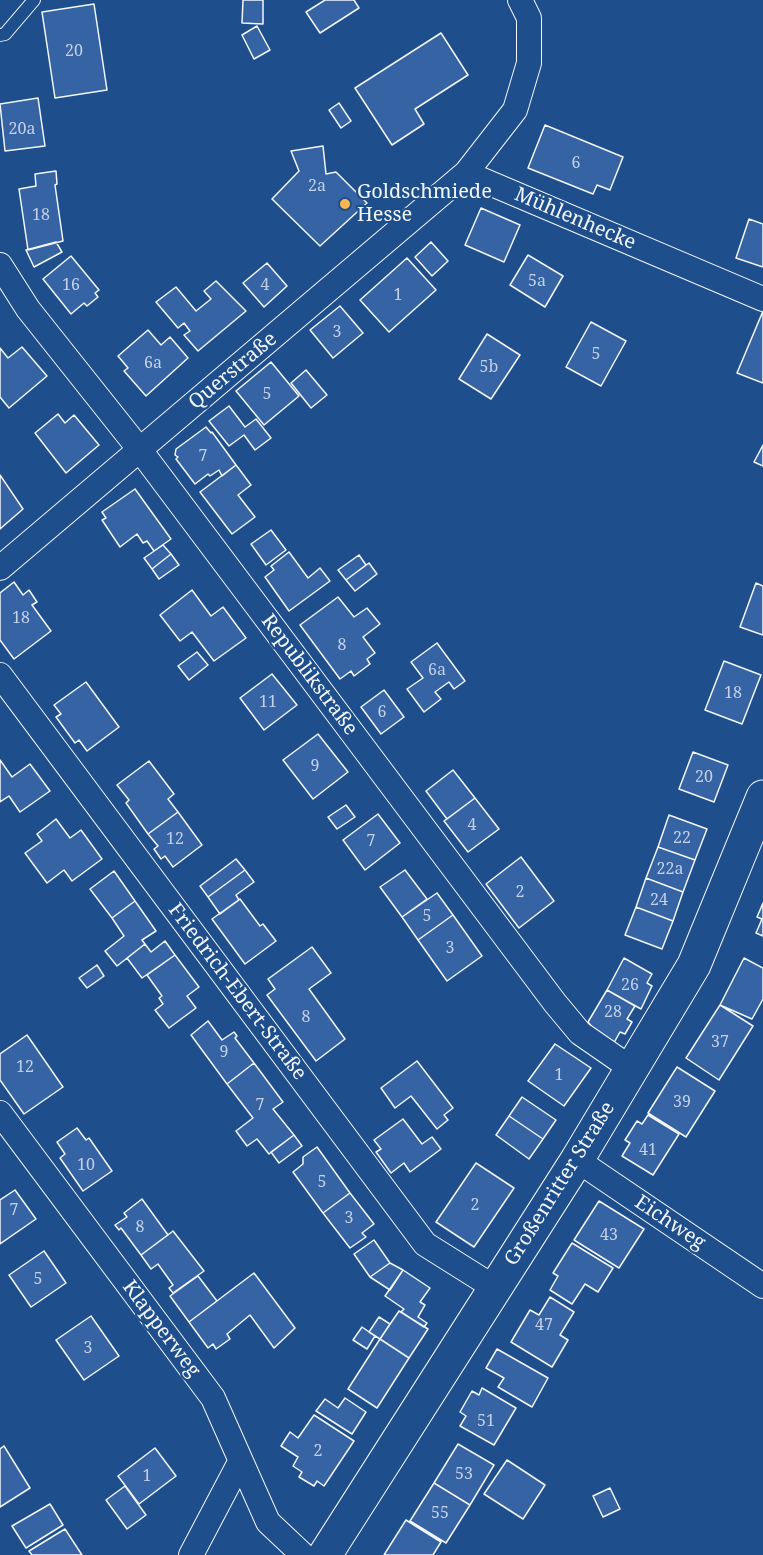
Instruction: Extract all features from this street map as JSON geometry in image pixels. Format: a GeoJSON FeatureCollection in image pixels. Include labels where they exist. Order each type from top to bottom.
{"type":"FeatureCollection","features":[{"type":"Feature","properties":{"kind":"main road","name":"Großenritter Straße"},"geometry":{"type":"LineString","coordinates":[[325,1555],[577,1160],[694,965],[763,797]]}},
{"type":"Feature","properties":{"kind":"street"},"geometry":{"type":"LineString","coordinates":[[466,173],[514,110],[530,63],[529,18],[520,0]]}},
{"type":"Feature","properties":{"kind":"street","name":"Mühlenhecke"},"geometry":{"type":"LineString","coordinates":[[466,173],[763,298]]}},
{"type":"Feature","properties":{"kind":"street","name":"Querstraße"},"geometry":{"type":"LineString","coordinates":[[0,568],[466,173]]}},
{"type":"Feature","properties":{"kind":"street","name":"Republikstraße"},"geometry":{"type":"LineString","coordinates":[[0,265],[28,309],[140,450],[555,1003],[580,1033],[632,1069]]}},
{"type":"Feature","properties":{"kind":"street","name":"Friedrich-Ebert-Straße"},"geometry":{"type":"LineString","coordinates":[[0,675],[426,1244],[495,1288]]}},
{"type":"Feature","properties":{"kind":"street","name":"Klapperweg"},"geometry":{"type":"LineString","coordinates":[[0,1113],[213,1398],[268,1522],[303,1555]]}},
{"type":"Feature","properties":{"kind":"street","name":"Eichweg"},"geometry":{"type":"LineString","coordinates":[[577,1160],[763,1286]]}},
{"type":"Feature","properties":{"kind":"street"},"geometry":{"type":"LineString","coordinates":[[190,1555],[240,1461]]}},
{"type":"Feature","properties":{"kind":"lane"},"geometry":{"type":"LineString","coordinates":[[0,35],[5,34],[34,0]]}},
{"type":"Feature","properties":{"kind":"building"},"geometry":{"type":"Polygon","coordinates":[[[243,0],[263,0],[263,24],[242,23],[243,0]]]}},
{"type":"Feature","properties":{"kind":"building"},"geometry":{"type":"Polygon","coordinates":[[[325,0],[354,0],[359,8],[320,33],[306,12],[325,0]]]}},
{"type":"Feature","properties":{"kind":"building"},"geometry":{"type":"Polygon","coordinates":[[[94,4],[107,90],[55,98],[42,12],[94,4]]]}},
{"type":"Feature","properties":{"kind":"building"},"geometry":{"type":"Polygon","coordinates":[[[257,26],[270,50],[254,59],[242,35],[257,26]]]}},
{"type":"Feature","properties":{"kind":"building"},"geometry":{"type":"Polygon","coordinates":[[[441,33],[468,75],[415,109],[424,124],[392,145],[355,88],[441,33]]]}},
{"type":"Feature","properties":{"kind":"building"},"geometry":{"type":"Polygon","coordinates":[[[38,98],[45,146],[5,151],[0,104],[38,98]]]}},
{"type":"Feature","properties":{"kind":"building"},"geometry":{"type":"Polygon","coordinates":[[[339,103],[351,121],[341,128],[329,110],[339,103]]]}},
{"type":"Feature","properties":{"kind":"building"},"geometry":{"type":"Polygon","coordinates":[[[545,125],[623,157],[610,190],[597,185],[593,194],[528,168],[545,125]]]}},
{"type":"Feature","properties":{"kind":"building"},"geometry":{"type":"Polygon","coordinates":[[[323,146],[326,174],[336,172],[367,203],[320,246],[272,199],[299,171],[291,151],[323,146]]]}},
{"type":"Feature","properties":{"kind":"building"},"geometry":{"type":"Polygon","coordinates":[[[56,171],[57,184],[55,185],[63,241],[28,250],[19,189],[36,186],[35,174],[56,171]]]}},
{"type":"Feature","properties":{"kind":"building"},"geometry":{"type":"Polygon","coordinates":[[[481,208],[520,225],[504,262],[465,245],[481,208]]]}},
{"type":"Feature","properties":{"kind":"building"},"geometry":{"type":"Polygon","coordinates":[[[749,219],[763,224],[763,267],[736,258],[749,219]]]}},
{"type":"Feature","properties":{"kind":"building"},"geometry":{"type":"Polygon","coordinates":[[[56,242],[62,252],[34,267],[26,250],[56,242]]]}},
{"type":"Feature","properties":{"kind":"building"},"geometry":{"type":"Polygon","coordinates":[[[431,242],[448,261],[432,276],[415,257],[431,242]]]}},
{"type":"Feature","properties":{"kind":"building"},"geometry":{"type":"Polygon","coordinates":[[[528,255],[563,276],[545,307],[510,285],[528,255]]]}},
{"type":"Feature","properties":{"kind":"building"},"geometry":{"type":"Polygon","coordinates":[[[71,256],[99,290],[95,293],[98,297],[87,306],[84,303],[71,314],[43,279],[71,256]]]}},
{"type":"Feature","properties":{"kind":"building"},"geometry":{"type":"Polygon","coordinates":[[[407,258],[436,290],[389,332],[360,300],[407,258]]]}},
{"type":"Feature","properties":{"kind":"building"},"geometry":{"type":"Polygon","coordinates":[[[267,263],[287,286],[264,307],[243,283],[267,263]]]}},
{"type":"Feature","properties":{"kind":"building"},"geometry":{"type":"Polygon","coordinates":[[[216,281],[246,311],[198,351],[184,335],[190,331],[184,323],[178,328],[156,302],[176,287],[196,311],[211,299],[204,291],[216,281]]]}},
{"type":"Feature","properties":{"kind":"building"},"geometry":{"type":"Polygon","coordinates":[[[340,306],[363,333],[333,358],[310,330],[340,306]]]}},
{"type":"Feature","properties":{"kind":"building"},"geometry":{"type":"Polygon","coordinates":[[[763,311],[763,383],[737,373],[763,311]]]}},
{"type":"Feature","properties":{"kind":"building"},"geometry":{"type":"Polygon","coordinates":[[[591,322],[626,341],[601,386],[566,367],[591,322]]]}},
{"type":"Feature","properties":{"kind":"building"},"geometry":{"type":"Polygon","coordinates":[[[148,330],[161,345],[170,337],[188,358],[146,396],[124,371],[128,368],[118,356],[148,330]]]}},
{"type":"Feature","properties":{"kind":"building"},"geometry":{"type":"Polygon","coordinates":[[[487,334],[520,355],[491,399],[459,379],[487,334]]]}},
{"type":"Feature","properties":{"kind":"building"},"geometry":{"type":"Polygon","coordinates":[[[22,347],[47,376],[9,408],[0,397],[0,348],[8,358],[22,347]]]}},
{"type":"Feature","properties":{"kind":"building"},"geometry":{"type":"Polygon","coordinates":[[[271,362],[299,396],[264,425],[236,391],[271,362]]]}},
{"type":"Feature","properties":{"kind":"building"},"geometry":{"type":"Polygon","coordinates":[[[306,370],[327,395],[311,408],[291,383],[306,370]]]}},
{"type":"Feature","properties":{"kind":"building"},"geometry":{"type":"Polygon","coordinates":[[[229,406],[245,427],[256,419],[271,438],[255,450],[244,435],[229,446],[209,421],[229,406]]]}},
{"type":"Feature","properties":{"kind":"building"},"geometry":{"type":"Polygon","coordinates":[[[58,414],[65,423],[74,415],[99,445],[66,473],[35,433],[58,414]]]}},
{"type":"Feature","properties":{"kind":"building"},"geometry":{"type":"Polygon","coordinates":[[[206,427],[236,465],[222,476],[219,470],[210,476],[208,474],[195,484],[176,459],[178,457],[175,455],[176,449],[206,427]]]}},
{"type":"Feature","properties":{"kind":"building"},"geometry":{"type":"Polygon","coordinates":[[[763,445],[763,466],[754,462],[763,445]]]}},
{"type":"Feature","properties":{"kind":"building"},"geometry":{"type":"Polygon","coordinates":[[[236,465],[251,485],[238,495],[255,517],[232,534],[200,492],[236,465]]]}},
{"type":"Feature","properties":{"kind":"building"},"geometry":{"type":"Polygon","coordinates":[[[0,475],[23,509],[0,529],[0,475]]]}},
{"type":"Feature","properties":{"kind":"building"},"geometry":{"type":"Polygon","coordinates":[[[135,489],[171,539],[154,551],[147,541],[143,543],[137,534],[120,547],[102,520],[106,518],[102,512],[135,489]]]}},
{"type":"Feature","properties":{"kind":"building"},"geometry":{"type":"Polygon","coordinates":[[[271,530],[286,550],[266,565],[251,544],[271,530]]]}},
{"type":"Feature","properties":{"kind":"building"},"geometry":{"type":"Polygon","coordinates":[[[163,545],[171,554],[152,569],[144,558],[163,545]]]}},
{"type":"Feature","properties":{"kind":"building"},"geometry":{"type":"Polygon","coordinates":[[[289,552],[308,578],[320,568],[330,581],[289,611],[265,577],[274,570],[271,566],[289,552]]]}},
{"type":"Feature","properties":{"kind":"building"},"geometry":{"type":"Polygon","coordinates":[[[171,554],[179,565],[159,579],[152,569],[171,554]]]}},
{"type":"Feature","properties":{"kind":"building"},"geometry":{"type":"Polygon","coordinates":[[[359,555],[366,565],[346,580],[338,570],[359,555]]]}},
{"type":"Feature","properties":{"kind":"building"},"geometry":{"type":"Polygon","coordinates":[[[369,563],[377,574],[355,591],[346,580],[369,563]]]}},
{"type":"Feature","properties":{"kind":"building"},"geometry":{"type":"Polygon","coordinates":[[[14,582],[23,595],[29,590],[37,602],[32,605],[51,631],[14,659],[0,640],[0,593],[14,582]]]}},
{"type":"Feature","properties":{"kind":"building"},"geometry":{"type":"Polygon","coordinates":[[[756,583],[763,586],[763,635],[740,627],[756,583]]]}},
{"type":"Feature","properties":{"kind":"building"},"geometry":{"type":"Polygon","coordinates":[[[192,590],[211,616],[223,607],[246,638],[214,661],[192,632],[180,641],[160,615],[192,590]]]}},
{"type":"Feature","properties":{"kind":"building"},"geometry":{"type":"Polygon","coordinates":[[[338,597],[354,617],[367,608],[380,624],[363,637],[375,653],[367,659],[370,664],[354,676],[351,671],[340,679],[300,625],[338,597]]]}},
{"type":"Feature","properties":{"kind":"building"},"geometry":{"type":"Polygon","coordinates":[[[437,643],[465,681],[454,689],[449,682],[435,692],[441,699],[424,712],[407,689],[423,678],[411,662],[437,643]]]}},
{"type":"Feature","properties":{"kind":"building"},"geometry":{"type":"Polygon","coordinates":[[[197,652],[208,665],[189,680],[178,666],[197,652]]]}},
{"type":"Feature","properties":{"kind":"building"},"geometry":{"type":"Polygon","coordinates":[[[724,661],[761,675],[742,724],[705,710],[724,661]]]}},
{"type":"Feature","properties":{"kind":"building"},"geometry":{"type":"Polygon","coordinates":[[[272,674],[297,705],[264,730],[240,698],[272,674]]]}},
{"type":"Feature","properties":{"kind":"building"},"geometry":{"type":"Polygon","coordinates":[[[86,682],[119,727],[87,751],[79,740],[75,743],[56,717],[61,714],[54,705],[86,682]]]}},
{"type":"Feature","properties":{"kind":"building"},"geometry":{"type":"Polygon","coordinates":[[[384,690],[404,717],[381,734],[361,707],[384,690]]]}},
{"type":"Feature","properties":{"kind":"building"},"geometry":{"type":"Polygon","coordinates":[[[318,734],[348,772],[313,799],[283,760],[318,734]]]}},
{"type":"Feature","properties":{"kind":"building"},"geometry":{"type":"Polygon","coordinates":[[[693,752],[728,765],[714,802],[679,789],[693,752]]]}},
{"type":"Feature","properties":{"kind":"building"},"geometry":{"type":"Polygon","coordinates":[[[0,760],[12,777],[30,764],[50,791],[20,812],[9,796],[0,802],[0,760]]]}},
{"type":"Feature","properties":{"kind":"building"},"geometry":{"type":"Polygon","coordinates":[[[149,761],[174,794],[168,799],[178,812],[148,834],[126,803],[129,800],[117,785],[149,761]]]}},
{"type":"Feature","properties":{"kind":"building"},"geometry":{"type":"Polygon","coordinates":[[[453,770],[475,798],[447,819],[426,791],[453,770]]]}},
{"type":"Feature","properties":{"kind":"building"},"geometry":{"type":"Polygon","coordinates":[[[475,798],[499,829],[468,852],[444,821],[475,798]]]}},
{"type":"Feature","properties":{"kind":"building"},"geometry":{"type":"Polygon","coordinates":[[[346,805],[355,817],[337,829],[328,817],[346,805]]]}},
{"type":"Feature","properties":{"kind":"building"},"geometry":{"type":"Polygon","coordinates":[[[178,812],[202,845],[173,867],[165,856],[161,859],[154,849],[158,846],[148,834],[178,812]]]}},
{"type":"Feature","properties":{"kind":"building"},"geometry":{"type":"Polygon","coordinates":[[[378,814],[400,843],[365,870],[343,840],[378,814]]]}},
{"type":"Feature","properties":{"kind":"building"},"geometry":{"type":"Polygon","coordinates":[[[669,815],[707,829],[695,860],[658,847],[669,815]]]}},
{"type":"Feature","properties":{"kind":"building"},"geometry":{"type":"Polygon","coordinates":[[[56,819],[70,838],[81,830],[102,859],[72,881],[64,870],[47,883],[25,853],[42,841],[37,834],[56,819]]]}},
{"type":"Feature","properties":{"kind":"building"},"geometry":{"type":"Polygon","coordinates":[[[658,847],[695,860],[683,892],[646,878],[658,847]]]}},
{"type":"Feature","properties":{"kind":"building"},"geometry":{"type":"Polygon","coordinates":[[[521,857],[554,901],[519,928],[486,884],[521,857]]]}},
{"type":"Feature","properties":{"kind":"building"},"geometry":{"type":"Polygon","coordinates":[[[236,859],[245,870],[208,897],[200,886],[236,859]]]}},
{"type":"Feature","properties":{"kind":"building"},"geometry":{"type":"Polygon","coordinates":[[[245,870],[254,882],[236,895],[239,900],[220,914],[208,897],[245,870]]]}},
{"type":"Feature","properties":{"kind":"building"},"geometry":{"type":"Polygon","coordinates":[[[405,870],[427,899],[402,917],[380,887],[405,870]]]}},
{"type":"Feature","properties":{"kind":"building"},"geometry":{"type":"Polygon","coordinates":[[[114,871],[135,901],[112,918],[90,889],[114,871]]]}},
{"type":"Feature","properties":{"kind":"building"},"geometry":{"type":"Polygon","coordinates":[[[646,878],[683,892],[673,921],[636,907],[646,878]]]}},
{"type":"Feature","properties":{"kind":"building"},"geometry":{"type":"Polygon","coordinates":[[[437,893],[453,915],[418,940],[402,917],[437,893]]]}},
{"type":"Feature","properties":{"kind":"building"},"geometry":{"type":"Polygon","coordinates":[[[240,899],[260,926],[263,924],[276,941],[245,964],[212,919],[240,899]]]}},
{"type":"Feature","properties":{"kind":"building"},"geometry":{"type":"Polygon","coordinates":[[[135,901],[156,931],[142,940],[145,944],[117,966],[105,951],[124,936],[112,918],[135,901]]]}},
{"type":"Feature","properties":{"kind":"building"},"geometry":{"type":"Polygon","coordinates":[[[763,903],[763,936],[756,933],[762,919],[757,917],[763,903]]]}},
{"type":"Feature","properties":{"kind":"building"},"geometry":{"type":"Polygon","coordinates":[[[636,907],[673,921],[662,949],[625,935],[636,907]]]}},
{"type":"Feature","properties":{"kind":"building"},"geometry":{"type":"Polygon","coordinates":[[[453,915],[482,956],[447,981],[418,940],[453,915]]]}},
{"type":"Feature","properties":{"kind":"building"},"geometry":{"type":"Polygon","coordinates":[[[165,941],[175,955],[142,978],[127,958],[145,944],[151,952],[165,941]]]}},
{"type":"Feature","properties":{"kind":"building"},"geometry":{"type":"Polygon","coordinates":[[[312,947],[331,973],[309,989],[345,1039],[316,1061],[267,995],[275,989],[268,979],[312,947]]]}},
{"type":"Feature","properties":{"kind":"building"},"geometry":{"type":"Polygon","coordinates":[[[175,955],[199,987],[187,996],[196,1008],[169,1028],[155,1010],[163,1004],[159,998],[162,996],[147,975],[175,955]]]}},
{"type":"Feature","properties":{"kind":"building"},"geometry":{"type":"Polygon","coordinates":[[[624,958],[652,974],[647,983],[652,986],[641,1009],[607,990],[624,958]]]}},
{"type":"Feature","properties":{"kind":"building"},"geometry":{"type":"Polygon","coordinates":[[[744,958],[763,968],[763,999],[752,1019],[720,1005],[744,958]]]}},
{"type":"Feature","properties":{"kind":"building"},"geometry":{"type":"Polygon","coordinates":[[[97,965],[104,976],[87,988],[79,978],[97,965]]]}},
{"type":"Feature","properties":{"kind":"building"},"geometry":{"type":"Polygon","coordinates":[[[607,990],[635,1006],[627,1019],[632,1022],[625,1034],[620,1032],[611,1048],[588,1022],[607,990]]]}},
{"type":"Feature","properties":{"kind":"building"},"geometry":{"type":"Polygon","coordinates":[[[720,1005],[753,1026],[719,1080],[686,1058],[720,1005]]]}},
{"type":"Feature","properties":{"kind":"building"},"geometry":{"type":"Polygon","coordinates":[[[208,1021],[222,1040],[234,1032],[237,1036],[235,1038],[254,1063],[227,1084],[191,1035],[208,1021]]]}},
{"type":"Feature","properties":{"kind":"building"},"geometry":{"type":"Polygon","coordinates":[[[27,1035],[63,1087],[24,1114],[0,1080],[0,1054],[27,1035]]]}},
{"type":"Feature","properties":{"kind":"building"},"geometry":{"type":"Polygon","coordinates":[[[555,1044],[591,1068],[564,1106],[528,1081],[555,1044]]]}},
{"type":"Feature","properties":{"kind":"building"},"geometry":{"type":"Polygon","coordinates":[[[417,1061],[453,1108],[444,1115],[448,1120],[437,1129],[411,1096],[395,1108],[381,1088],[417,1061]]]}},
{"type":"Feature","properties":{"kind":"building"},"geometry":{"type":"Polygon","coordinates":[[[254,1063],[283,1102],[273,1109],[294,1135],[269,1154],[257,1139],[247,1146],[236,1131],[253,1118],[227,1084],[254,1063]]]}},
{"type":"Feature","properties":{"kind":"building"},"geometry":{"type":"Polygon","coordinates":[[[677,1067],[715,1091],[686,1137],[648,1113],[677,1067]]]}},
{"type":"Feature","properties":{"kind":"building"},"geometry":{"type":"Polygon","coordinates":[[[522,1097],[556,1120],[543,1139],[509,1116],[522,1097]]]}},
{"type":"Feature","properties":{"kind":"building"},"geometry":{"type":"Polygon","coordinates":[[[648,1115],[679,1134],[653,1175],[622,1156],[630,1143],[625,1140],[637,1121],[642,1124],[648,1115]]]}},
{"type":"Feature","properties":{"kind":"building"},"geometry":{"type":"Polygon","coordinates":[[[509,1116],[543,1139],[529,1159],[496,1135],[509,1116]]]}},
{"type":"Feature","properties":{"kind":"building"},"geometry":{"type":"Polygon","coordinates":[[[403,1119],[422,1144],[432,1137],[441,1149],[410,1172],[404,1163],[391,1173],[376,1152],[381,1149],[374,1140],[403,1119]]]}},
{"type":"Feature","properties":{"kind":"building"},"geometry":{"type":"Polygon","coordinates":[[[77,1128],[86,1140],[89,1138],[112,1171],[83,1191],[60,1158],[65,1154],[57,1142],[77,1128]]]}},
{"type":"Feature","properties":{"kind":"building"},"geometry":{"type":"Polygon","coordinates":[[[294,1135],[302,1146],[279,1163],[271,1152],[294,1135]]]}},
{"type":"Feature","properties":{"kind":"building"},"geometry":{"type":"Polygon","coordinates":[[[317,1147],[350,1193],[323,1213],[293,1172],[303,1164],[303,1157],[317,1147]]]}},
{"type":"Feature","properties":{"kind":"building"},"geometry":{"type":"Polygon","coordinates":[[[476,1163],[514,1188],[474,1247],[436,1222],[476,1163]]]}},
{"type":"Feature","properties":{"kind":"building"},"geometry":{"type":"Polygon","coordinates":[[[15,1190],[36,1219],[0,1244],[0,1200],[15,1190]]]}},
{"type":"Feature","properties":{"kind":"building"},"geometry":{"type":"Polygon","coordinates":[[[350,1193],[374,1224],[362,1233],[366,1237],[350,1248],[323,1213],[350,1193]]]}},
{"type":"Feature","properties":{"kind":"building"},"geometry":{"type":"Polygon","coordinates":[[[142,1199],[168,1235],[141,1255],[121,1228],[119,1230],[115,1225],[127,1217],[124,1213],[142,1199]]]}},
{"type":"Feature","properties":{"kind":"building"},"geometry":{"type":"Polygon","coordinates":[[[599,1201],[644,1229],[619,1268],[574,1240],[599,1201]]]}},
{"type":"Feature","properties":{"kind":"building"},"geometry":{"type":"Polygon","coordinates":[[[173,1231],[204,1271],[173,1293],[169,1288],[173,1285],[158,1264],[151,1269],[141,1255],[173,1231]]]}},
{"type":"Feature","properties":{"kind":"building"},"geometry":{"type":"Polygon","coordinates":[[[374,1240],[390,1263],[370,1277],[354,1254],[374,1240]]]}},
{"type":"Feature","properties":{"kind":"building"},"geometry":{"type":"Polygon","coordinates":[[[572,1243],[613,1268],[598,1292],[585,1284],[572,1304],[550,1290],[558,1276],[553,1273],[572,1243]]]}},
{"type":"Feature","properties":{"kind":"building"},"geometry":{"type":"Polygon","coordinates":[[[44,1251],[66,1283],[31,1307],[9,1275],[44,1251]]]}},
{"type":"Feature","properties":{"kind":"building"},"geometry":{"type":"Polygon","coordinates":[[[390,1263],[403,1270],[390,1290],[370,1277],[390,1263]]]}},
{"type":"Feature","properties":{"kind":"building"},"geometry":{"type":"Polygon","coordinates":[[[403,1270],[430,1288],[420,1302],[425,1305],[418,1317],[427,1323],[424,1327],[401,1312],[404,1309],[385,1296],[403,1270]]]}},
{"type":"Feature","properties":{"kind":"building"},"geometry":{"type":"Polygon","coordinates":[[[254,1273],[295,1328],[274,1348],[250,1315],[227,1334],[230,1339],[216,1349],[213,1344],[208,1348],[189,1322],[254,1273]]]}},
{"type":"Feature","properties":{"kind":"building"},"geometry":{"type":"Polygon","coordinates":[[[198,1276],[217,1301],[189,1322],[170,1296],[198,1276]]]}},
{"type":"Feature","properties":{"kind":"building"},"geometry":{"type":"Polygon","coordinates":[[[550,1297],[574,1312],[560,1335],[568,1340],[552,1367],[511,1342],[530,1310],[539,1315],[550,1297]]]}},
{"type":"Feature","properties":{"kind":"building"},"geometry":{"type":"Polygon","coordinates":[[[399,1311],[428,1329],[409,1358],[380,1339],[399,1311]]]}},
{"type":"Feature","properties":{"kind":"building"},"geometry":{"type":"Polygon","coordinates":[[[91,1316],[119,1356],[84,1380],[56,1340],[91,1316]]]}},
{"type":"Feature","properties":{"kind":"building"},"geometry":{"type":"Polygon","coordinates":[[[379,1317],[390,1324],[380,1339],[369,1332],[379,1317]]]}},
{"type":"Feature","properties":{"kind":"building"},"geometry":{"type":"Polygon","coordinates":[[[362,1327],[375,1336],[367,1349],[353,1340],[362,1327]]]}},
{"type":"Feature","properties":{"kind":"building"},"geometry":{"type":"Polygon","coordinates":[[[380,1339],[409,1358],[377,1408],[348,1389],[380,1339]]]}},
{"type":"Feature","properties":{"kind":"building"},"geometry":{"type":"Polygon","coordinates":[[[497,1349],[548,1378],[532,1407],[498,1387],[504,1378],[486,1368],[497,1349]]]}},
{"type":"Feature","properties":{"kind":"building"},"geometry":{"type":"Polygon","coordinates":[[[482,1388],[516,1408],[494,1445],[460,1426],[466,1416],[460,1412],[472,1391],[479,1395],[482,1388]]]}},
{"type":"Feature","properties":{"kind":"building"},"geometry":{"type":"Polygon","coordinates":[[[345,1398],[366,1412],[352,1434],[316,1411],[325,1399],[338,1408],[345,1398]]]}},
{"type":"Feature","properties":{"kind":"building"},"geometry":{"type":"Polygon","coordinates":[[[314,1415],[354,1441],[324,1486],[317,1481],[314,1486],[299,1477],[302,1472],[293,1466],[298,1457],[281,1446],[290,1432],[298,1438],[314,1415]]]}},
{"type":"Feature","properties":{"kind":"building"},"geometry":{"type":"Polygon","coordinates":[[[458,1444],[494,1465],[470,1505],[434,1483],[458,1444]]]}},
{"type":"Feature","properties":{"kind":"building"},"geometry":{"type":"Polygon","coordinates":[[[4,1446],[30,1488],[0,1507],[0,1449],[4,1446]]]}},
{"type":"Feature","properties":{"kind":"building"},"geometry":{"type":"Polygon","coordinates":[[[155,1448],[176,1476],[139,1504],[118,1476],[155,1448]]]}},
{"type":"Feature","properties":{"kind":"building"},"geometry":{"type":"Polygon","coordinates":[[[507,1460],[545,1485],[523,1519],[484,1494],[507,1460]]]}},
{"type":"Feature","properties":{"kind":"building"},"geometry":{"type":"Polygon","coordinates":[[[434,1483],[470,1505],[446,1543],[410,1521],[434,1483]]]}},
{"type":"Feature","properties":{"kind":"building"},"geometry":{"type":"Polygon","coordinates":[[[125,1486],[146,1515],[127,1529],[106,1500],[125,1486]]]}},
{"type":"Feature","properties":{"kind":"building"},"geometry":{"type":"Polygon","coordinates":[[[610,1488],[620,1509],[603,1517],[593,1496],[610,1488]]]}},
{"type":"Feature","properties":{"kind":"building"},"geometry":{"type":"Polygon","coordinates":[[[50,1504],[63,1525],[26,1548],[12,1526],[50,1504]]]}},
{"type":"Feature","properties":{"kind":"building"},"geometry":{"type":"Polygon","coordinates":[[[406,1520],[441,1542],[433,1555],[384,1555],[406,1520]]]}},
{"type":"Feature","properties":{"kind":"building"},"geometry":{"type":"Polygon","coordinates":[[[65,1529],[82,1555],[32,1555],[29,1551],[65,1529]]]}},
{"type":"Feature","properties":{"kind":"place","name":"Goldschmiede Hesse"},"geometry":{"type":"Point","coordinates":[345,204]}}]}
